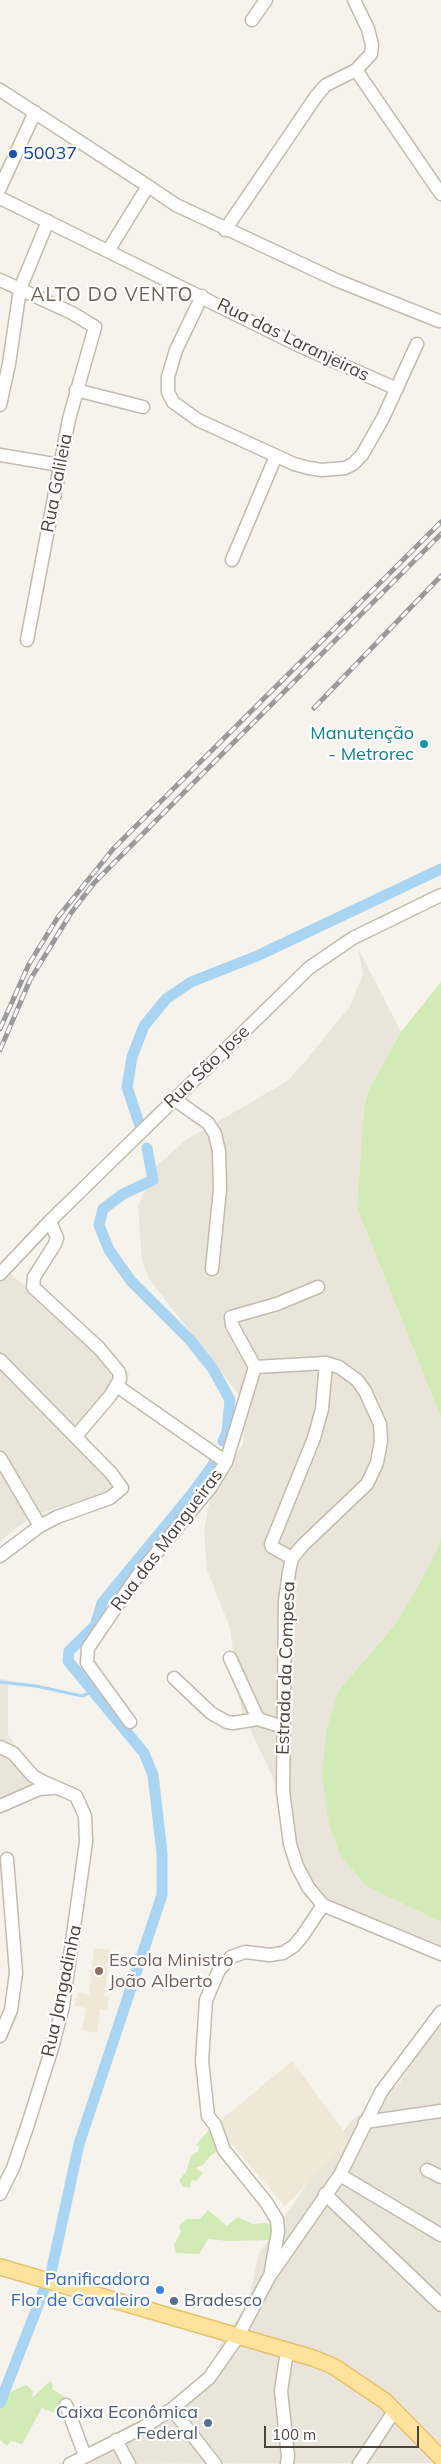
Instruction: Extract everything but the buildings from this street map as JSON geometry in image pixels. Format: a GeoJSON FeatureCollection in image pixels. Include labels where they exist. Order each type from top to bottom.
{"type":"FeatureCollection","features":[{"type":"Feature","properties":{"kind":"main road"},"geometry":{"type":"LineString","coordinates":[[0,2267],[333,2366],[367,2388],[395,2410],[441,2458]]}},
{"type":"Feature","properties":{"kind":"street"},"geometry":{"type":"LineString","coordinates":[[252,20],[266,0]]}},
{"type":"Feature","properties":{"kind":"street"},"geometry":{"type":"LineString","coordinates":[[225,230],[317,95],[326,85],[356,70],[371,54],[372,45],[368,30],[354,0]]}},
{"type":"Feature","properties":{"kind":"street"},"geometry":{"type":"LineString","coordinates":[[356,70],[441,194]]}},
{"type":"Feature","properties":{"kind":"street"},"geometry":{"type":"LineString","coordinates":[[0,90],[176,206],[336,280],[439,321]]}},
{"type":"Feature","properties":{"kind":"street"},"geometry":{"type":"LineString","coordinates":[[0,188],[35,112]]}},
{"type":"Feature","properties":{"kind":"street"},"geometry":{"type":"LineString","coordinates":[[108,251],[148,186]]}},
{"type":"Feature","properties":{"kind":"street","name":"Rua das Laranjeiras"},"geometry":{"type":"LineString","coordinates":[[0,198],[300,346],[397,389]]}},
{"type":"Feature","properties":{"kind":"street"},"geometry":{"type":"LineString","coordinates":[[0,404],[12,347],[20,289],[48,221]]}},
{"type":"Feature","properties":{"kind":"street"},"geometry":{"type":"LineString","coordinates":[[0,280],[20,289]]}},
{"type":"Feature","properties":{"kind":"street","name":"Rua Galileia"},"geometry":{"type":"LineString","coordinates":[[20,289],[72,313],[94,327],[76,390],[27,640]]}},
{"type":"Feature","properties":{"kind":"street"},"geometry":{"type":"LineString","coordinates":[[202,296],[176,350],[168,377],[168,392],[173,402],[198,420],[276,456],[309,468],[336,470],[353,464],[362,455],[397,389],[417,344]]}},
{"type":"Feature","properties":{"kind":"street"},"geometry":{"type":"LineString","coordinates":[[76,390],[142,406]]}},
{"type":"Feature","properties":{"kind":"street"},"geometry":{"type":"LineString","coordinates":[[0,455],[60,465]]}},
{"type":"Feature","properties":{"kind":"street"},"geometry":{"type":"LineString","coordinates":[[232,560],[276,456]]}},
{"type":"Feature","properties":{"kind":"street","name":"Rua São Jose"},"geometry":{"type":"LineString","coordinates":[[0,1274],[50,1221],[309,968],[353,938],[441,895]]}},
{"type":"Feature","properties":{"kind":"street"},"geometry":{"type":"LineString","coordinates":[[174,1099],[208,1123],[215,1134],[219,1151],[220,1189],[212,1269]]}},
{"type":"Feature","properties":{"kind":"street"},"geometry":{"type":"LineString","coordinates":[[50,1221],[57,1238],[34,1278],[33,1287],[114,1364],[119,1372],[120,1379],[118,1386],[76,1436]]}},
{"type":"Feature","properties":{"kind":"street"},"geometry":{"type":"LineString","coordinates":[[255,1367],[232,1325],[231,1317],[277,1304],[318,1287]]}},
{"type":"Feature","properties":{"kind":"street"},"geometry":{"type":"LineString","coordinates":[[0,1360],[76,1436],[111,1473],[122,1488],[110,1498],[57,1517],[40,1526],[0,1556]]}},
{"type":"Feature","properties":{"kind":"street"},"geometry":{"type":"LineString","coordinates":[[292,1558],[272,1547],[271,1544],[314,1438],[322,1409],[326,1363]]}},
{"type":"Feature","properties":{"kind":"street","name":"Estrada da Compesa"},"geometry":{"type":"LineString","coordinates":[[255,1367],[326,1363],[348,1372],[357,1380],[375,1409],[380,1424],[381,1441],[377,1463],[367,1484],[354,1499],[313,1534],[292,1558],[285,1601],[283,1727],[283,1791],[290,1844],[297,1866],[308,1887],[323,1905],[441,1954]]}},
{"type":"Feature","properties":{"kind":"street","name":"Rua das Mangueiras"},"geometry":{"type":"LineString","coordinates":[[130,1722],[87,1663],[88,1648],[138,1575],[210,1488],[226,1462],[255,1367]]}},
{"type":"Feature","properties":{"kind":"street"},"geometry":{"type":"LineString","coordinates":[[118,1386],[226,1462]]}},
{"type":"Feature","properties":{"kind":"street"},"geometry":{"type":"LineString","coordinates":[[0,1458],[40,1526]]}},
{"type":"Feature","properties":{"kind":"street"},"geometry":{"type":"LineString","coordinates":[[230,1658],[258,1718]]}},
{"type":"Feature","properties":{"kind":"street"},"geometry":{"type":"LineString","coordinates":[[174,1678],[211,1713],[226,1722],[234,1724],[258,1718],[283,1727]]}},
{"type":"Feature","properties":{"kind":"street","name":"Rua Jangadinha"},"geometry":{"type":"LineString","coordinates":[[0,2194],[13,2168],[52,2048],[68,1973],[86,1842],[85,1816],[76,1796],[34,1776],[4,1749]]}},
{"type":"Feature","properties":{"kind":"street"},"geometry":{"type":"LineString","coordinates":[[0,1806],[39,1790],[60,1789]]}},
{"type":"Feature","properties":{"kind":"street"},"geometry":{"type":"LineString","coordinates":[[0,2036],[11,2010],[16,1973],[7,1859]]}},
{"type":"Feature","properties":{"kind":"street"},"geometry":{"type":"LineString","coordinates":[[269,2277],[278,2232],[277,2220],[266,2202],[224,2150],[215,2125],[208,2116],[202,2061],[206,2000],[219,1970],[231,1957],[244,1952],[270,1955],[283,1953],[304,1935],[323,1905]]}},
{"type":"Feature","properties":{"kind":"street"},"geometry":{"type":"LineString","coordinates":[[70,2464],[172,2409],[209,2378],[237,2338],[269,2277],[340,2175],[365,2122],[391,2076],[441,2012]]}},
{"type":"Feature","properties":{"kind":"street"},"geometry":{"type":"LineString","coordinates":[[365,2122],[441,2111]]}},
{"type":"Feature","properties":{"kind":"street"},"geometry":{"type":"LineString","coordinates":[[427,2170],[441,2177]]}},
{"type":"Feature","properties":{"kind":"street"},"geometry":{"type":"LineString","coordinates":[[340,2175],[441,2235]]}},
{"type":"Feature","properties":{"kind":"street"},"geometry":{"type":"LineString","coordinates":[[325,2194],[441,2305]]}},
{"type":"Feature","properties":{"kind":"street"},"geometry":{"type":"LineString","coordinates":[[286,2464],[288,2456],[281,2390],[287,2351]]}},
{"type":"Feature","properties":{"kind":"street"},"geometry":{"type":"LineString","coordinates":[[66,2405],[85,2456]]}},
{"type":"Feature","properties":{"kind":"street"},"geometry":{"type":"LineString","coordinates":[[172,2409],[215,2464]]}},
{"type":"Feature","properties":{"kind":"street"},"geometry":{"type":"LineString","coordinates":[[359,2464],[395,2410]]}},
{"type":"Feature","properties":{"kind":"street"},"geometry":{"type":"LineString","coordinates":[[116,2440],[129,2464]]}},
{"type":"Feature","properties":{"kind":"shaded area"},"geometry":{"type":"Polygon","coordinates":[[[358,948],[401,1032],[370,1087],[364,1109],[357,1208],[441,1418],[441,1536],[437,1550],[394,1626],[339,1690],[366,1886],[441,1922],[441,1962],[371,1933],[305,1897],[285,1848],[274,1780],[241,1710],[230,1628],[207,1570],[204,1531],[210,1498],[243,1444],[244,1401],[149,1279],[142,1261],[138,1206],[156,1166],[186,1140],[286,1082],[304,1063],[350,1006],[363,975],[358,948]]]}},
{"type":"Feature","properties":{"kind":"shaded area"},"geometry":{"type":"Polygon","coordinates":[[[0,1265],[129,1374],[125,1390],[73,1435],[122,1487],[32,1516],[0,1541],[0,1265]]]}},
{"type":"Feature","properties":{"kind":"shaded area"},"geometry":{"type":"Polygon","coordinates":[[[0,1679],[8,1680],[8,1734],[39,1788],[0,1810],[0,1679]]]}},
{"type":"Feature","properties":{"kind":"shaded area","name":"Escola Ministro João Alberto"},"geometry":{"type":"Polygon","coordinates":[[[94,1948],[110,1950],[104,1996],[109,1997],[107,2010],[100,2010],[97,2033],[82,2030],[86,2008],[74,2006],[78,1992],[89,1995],[94,1948]]]}},
{"type":"Feature","properties":{"kind":"shaded area"},"geometry":{"type":"Polygon","coordinates":[[[441,2014],[441,2446],[432,2463],[58,2464],[163,2407],[193,2385],[213,2362],[220,2345],[248,2302],[259,2253],[350,2122],[399,2084],[441,2014]]]}},
{"type":"Feature","properties":{"kind":"shaded area"},"geometry":{"type":"Polygon","coordinates":[[[292,2061],[351,2141],[285,2206],[215,2125],[292,2061]]]}},
{"type":"Feature","properties":{"kind":"green space"},"geometry":{"type":"Polygon","coordinates":[[[441,982],[441,1418],[357,1208],[364,1109],[370,1087],[401,1032],[441,982]]]}},
{"type":"Feature","properties":{"kind":"green space"},"geometry":{"type":"Polygon","coordinates":[[[441,1536],[441,1922],[366,1886],[340,1854],[329,1824],[322,1777],[326,1731],[339,1690],[394,1626],[437,1550],[441,1536]]]}},
{"type":"Feature","properties":{"kind":"green space"},"geometry":{"type":"Polygon","coordinates":[[[209,2130],[219,2150],[210,2156],[203,2165],[195,2168],[203,2173],[196,2181],[192,2180],[190,2187],[183,2187],[179,2180],[186,2172],[191,2156],[200,2147],[196,2145],[209,2130]]]}},
{"type":"Feature","properties":{"kind":"green space"},"geometry":{"type":"Polygon","coordinates":[[[208,2210],[227,2226],[238,2217],[253,2224],[267,2223],[271,2226],[273,2240],[229,2241],[208,2239],[199,2254],[176,2253],[174,2245],[181,2232],[179,2226],[186,2219],[200,2219],[208,2210]]]}},
{"type":"Feature","properties":{"kind":"green space"},"geometry":{"type":"Polygon","coordinates":[[[50,2381],[53,2385],[52,2389],[66,2398],[57,2414],[42,2408],[22,2444],[11,2441],[7,2446],[0,2440],[0,2404],[12,2391],[26,2385],[33,2391],[32,2398],[50,2381]]]}},
{"type":"Feature","properties":{"kind":"waterway"},"geometry":{"type":"LineString","coordinates":[[141,1129],[127,1087],[132,1057],[144,1026],[166,999],[191,982],[257,956],[441,869]]}},
{"type":"Feature","properties":{"kind":"waterway"},"geometry":{"type":"LineString","coordinates":[[147,1148],[153,1180],[123,1194],[103,1209],[99,1225],[109,1250],[131,1281],[190,1340],[213,1369],[230,1400],[227,1432],[223,1441]]}},
{"type":"Feature","properties":{"kind":"waterway"},"geometry":{"type":"LineString","coordinates":[[51,2273],[79,2144],[162,1895],[162,1853],[153,1775],[144,1753],[68,1661],[69,1651],[95,1626],[102,1603],[191,1495],[213,1465],[216,1457]]}},
{"type":"Feature","properties":{"kind":"waterway"},"geometry":{"type":"LineString","coordinates":[[0,1682],[36,1686],[82,1696],[94,1691]]}},
{"type":"Feature","properties":{"kind":"waterway"},"geometry":{"type":"LineString","coordinates":[[0,2403],[44,2290]]}},
{"type":"Feature","properties":{"kind":"railway"},"geometry":{"type":"LineString","coordinates":[[0,1029],[29,964],[58,917],[114,848],[441,522]]}},
{"type":"Feature","properties":{"kind":"railway"},"geometry":{"type":"LineString","coordinates":[[0,1050],[30,980],[71,913],[94,883],[441,534]]}},
{"type":"Feature","properties":{"kind":"railway"},"geometry":{"type":"LineString","coordinates":[[314,708],[441,576]]}},
{"type":"Feature","properties":{"kind":"place","name":"50037"},"geometry":{"type":"Point","coordinates":[13,154]}},
{"type":"Feature","properties":{"kind":"place","name":"Manutenção - Metrorec"},"geometry":{"type":"Point","coordinates":[424,744]}},
{"type":"Feature","properties":{"kind":"place","name":"Escola Ministro João Alberto"},"geometry":{"type":"Point","coordinates":[99,1971]}},
{"type":"Feature","properties":{"kind":"place","name":"Panificadora Flor de Cavaleiro"},"geometry":{"type":"Point","coordinates":[160,2290]}},
{"type":"Feature","properties":{"kind":"place","name":"Bradesco"},"geometry":{"type":"Point","coordinates":[174,2301]}},
{"type":"Feature","properties":{"kind":"place","name":"Caixa Econômica Federal"},"geometry":{"type":"Point","coordinates":[208,2423]}},
{"type":"Feature","properties":{"kind":"district","name":"ALTO DO VENTO"},"geometry":{"type":"Point","coordinates":[112,295]}}]}
